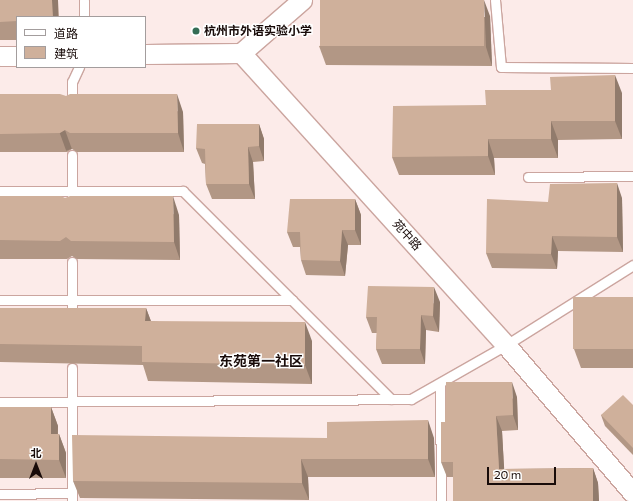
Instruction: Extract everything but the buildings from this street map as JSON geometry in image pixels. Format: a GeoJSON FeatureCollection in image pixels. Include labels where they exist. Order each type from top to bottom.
{"type":"FeatureCollection","features":[{"type":"Feature","properties":{"kind":"street"},"geometry":{"type":"LineString","coordinates":[[146,54],[241,53],[302,0]]}},
{"type":"Feature","properties":{"kind":"street","name":"苑中路"},"geometry":{"type":"LineString","coordinates":[[241,53],[506,345],[633,493]]}},
{"type":"Feature","properties":{"kind":"street"},"geometry":{"type":"LineString","coordinates":[[0,56],[16,56]]}},
{"type":"Feature","properties":{"kind":"lane"},"geometry":{"type":"LineString","coordinates":[[84,0],[84,16]]}},
{"type":"Feature","properties":{"kind":"lane"},"geometry":{"type":"LineString","coordinates":[[495,0],[501,68],[633,68]]}},
{"type":"Feature","properties":{"kind":"lane"},"geometry":{"type":"LineString","coordinates":[[72,109],[72,82],[78,68]]}},
{"type":"Feature","properties":{"kind":"lane"},"geometry":{"type":"LineString","coordinates":[[72,154],[72,204]]}},
{"type":"Feature","properties":{"kind":"lane"},"geometry":{"type":"LineString","coordinates":[[528,177],[633,176]]}},
{"type":"Feature","properties":{"kind":"lane"},"geometry":{"type":"LineString","coordinates":[[0,191],[183,191],[391,399]]}},
{"type":"Feature","properties":{"kind":"lane"},"geometry":{"type":"LineString","coordinates":[[72,262],[72,315]]}},
{"type":"Feature","properties":{"kind":"lane"},"geometry":{"type":"LineString","coordinates":[[0,402],[72,403],[411,399],[440,385],[633,265]]}},
{"type":"Feature","properties":{"kind":"lane"},"geometry":{"type":"LineString","coordinates":[[0,300],[292,300]]}},
{"type":"Feature","properties":{"kind":"lane"},"geometry":{"type":"LineString","coordinates":[[0,494],[72,497],[72,368]]}},
{"type":"Feature","properties":{"kind":"lane"},"geometry":{"type":"LineString","coordinates":[[440,385],[441,501]]}},
{"type":"Feature","properties":{"kind":"place","name":"杭州市外语实验小学"},"geometry":{"type":"Point","coordinates":[196,31]}},
{"type":"Feature","properties":{"kind":"district","name":"东苑第一社区"},"geometry":{"type":"Point","coordinates":[261,361]}}]}
